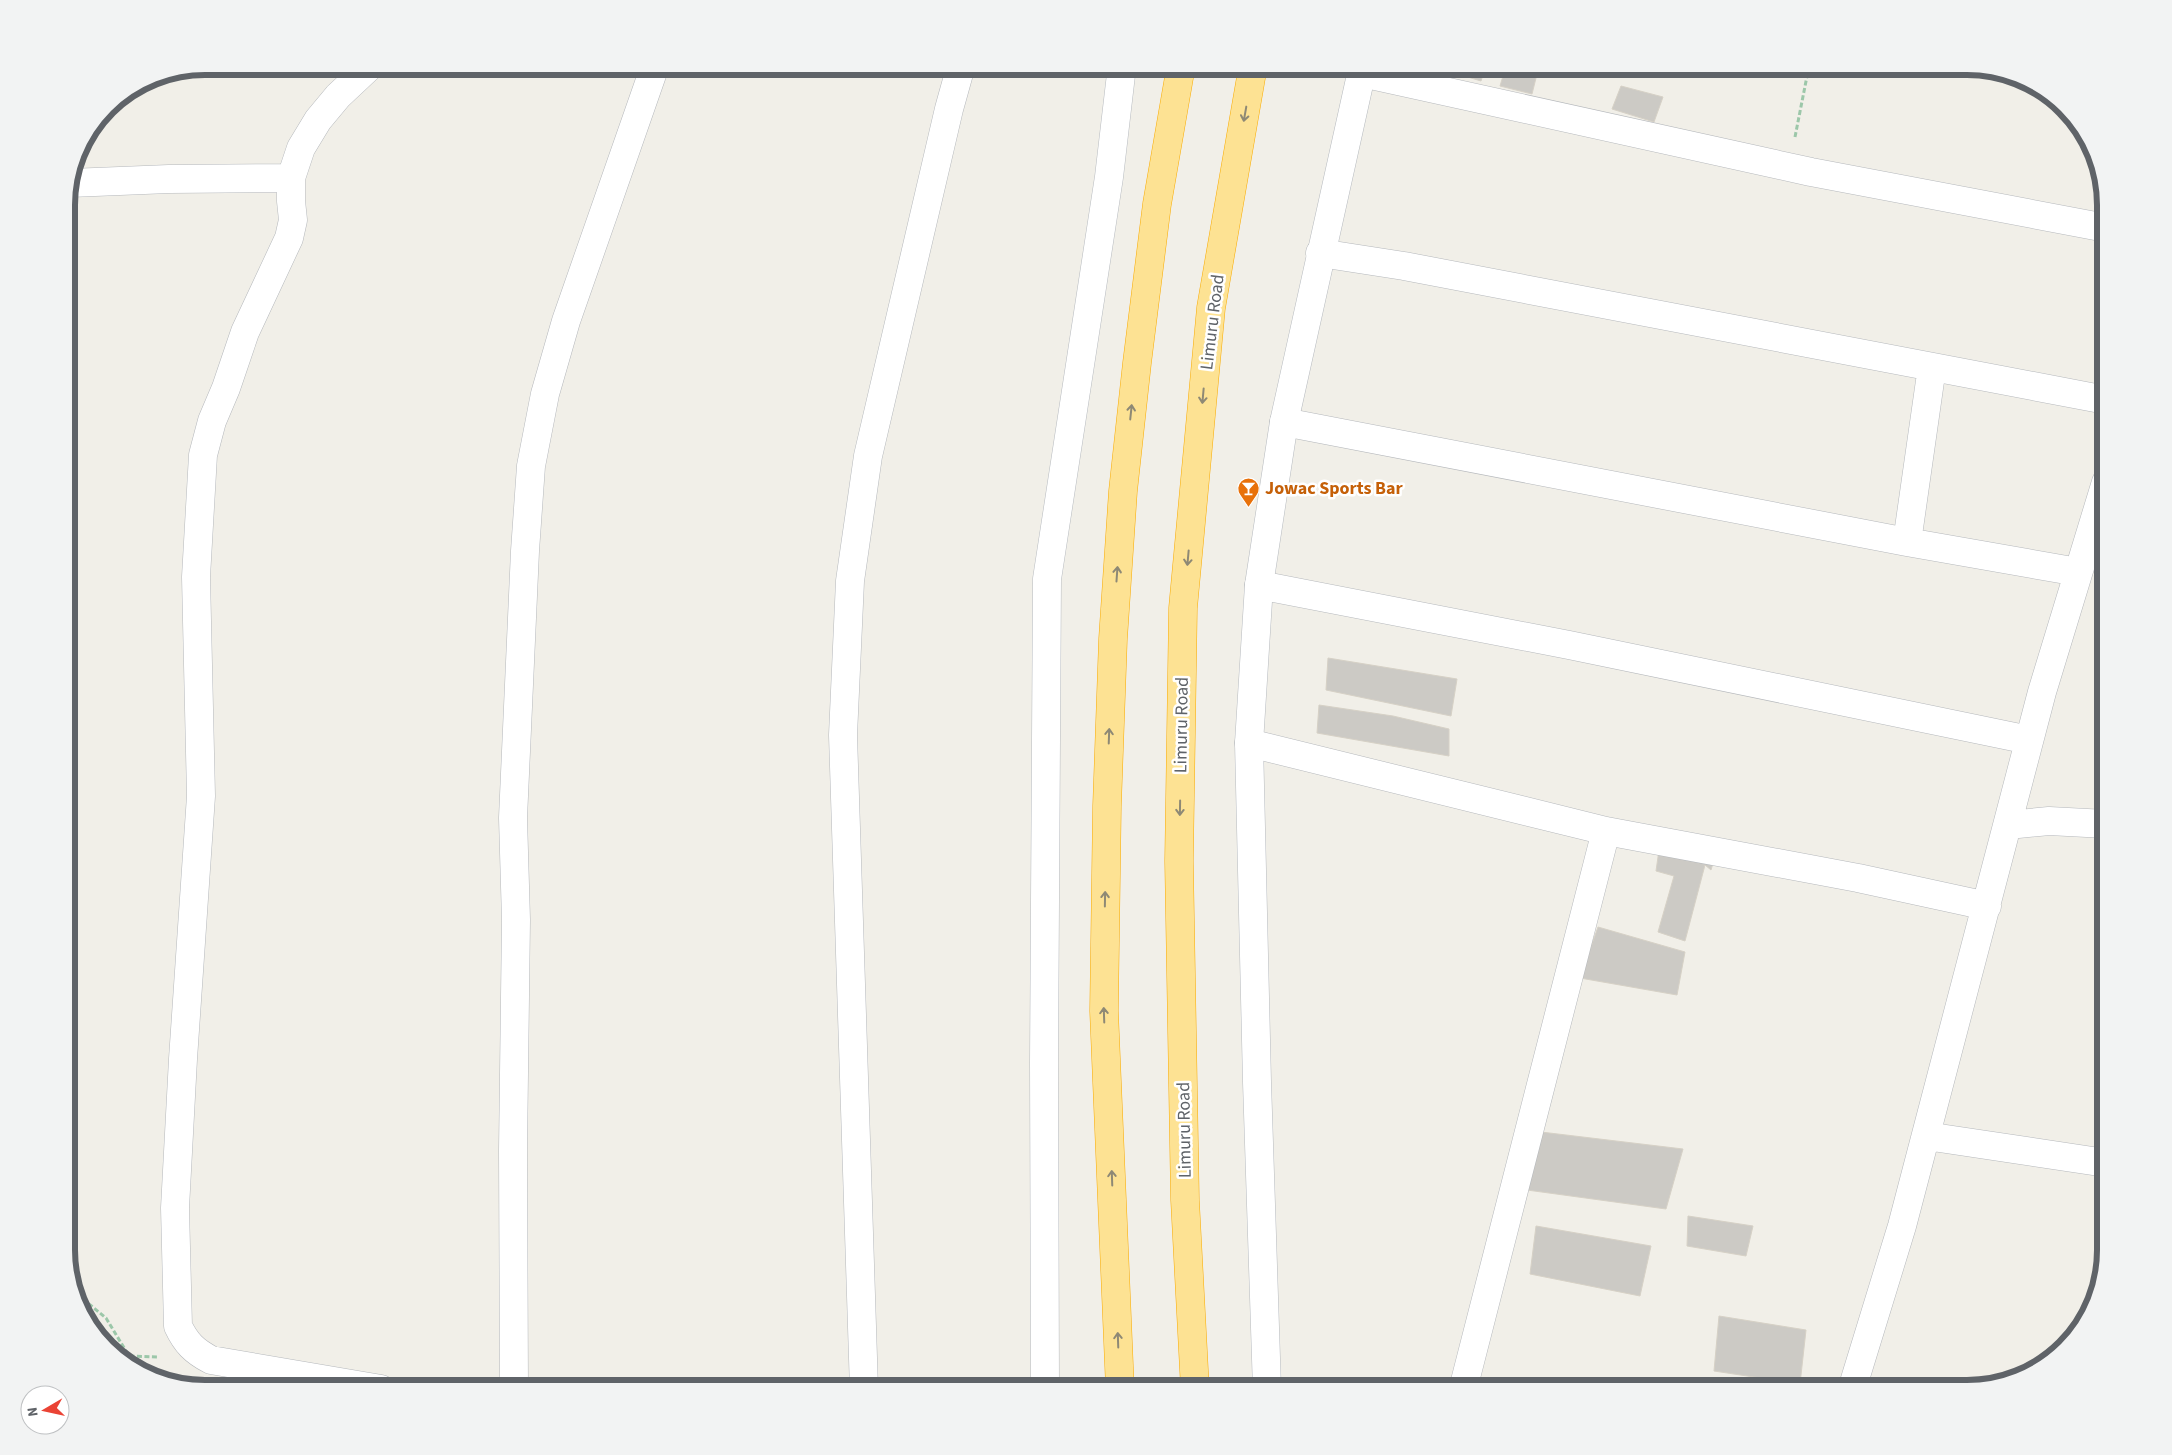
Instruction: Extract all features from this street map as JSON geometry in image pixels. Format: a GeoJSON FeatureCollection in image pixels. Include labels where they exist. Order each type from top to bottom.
{"type":"FeatureCollection","features":[{"type":"Feature","properties":{"kind":"highway"},"geometry":{"type":"LineString","coordinates":[[1120,1380],[1104,1011],[1107,806],[1113,639],[1123,491],[1137,363],[1157,204],[1179,75]]}},
{"type":"Feature","properties":{"kind":"highway","name":"Limuru Road"},"geometry":{"type":"LineString","coordinates":[[1195,1380],[1185,1200],[1179,861],[1184,608],[1211,308],[1251,75]]}},
{"type":"Feature","properties":{"kind":"street"},"geometry":{"type":"LineString","coordinates":[[328,1380],[211,1360],[196,1352],[186,1342],[178,1326],[176,1198],[200,805],[196,577],[203,455],[212,421],[245,332],[289,238],[293,220],[291,178],[301,148],[318,120],[338,96],[360,75]]}},
{"type":"Feature","properties":{"kind":"street"},"geometry":{"type":"LineString","coordinates":[[514,1380],[513,1150],[516,920],[513,818],[525,551],[531,466],[545,394],[566,321],[652,75]]}},
{"type":"Feature","properties":{"kind":"street"},"geometry":{"type":"LineString","coordinates":[[864,1380],[843,735],[850,581],[868,456],[959,75]]}},
{"type":"Feature","properties":{"kind":"street"},"geometry":{"type":"LineString","coordinates":[[1045,1380],[1044,1063],[1048,579],[1109,177],[1121,75]]}},
{"type":"Feature","properties":{"kind":"street"},"geometry":{"type":"LineString","coordinates":[[1267,1380],[1257,1092],[1249,743],[1259,585],[1284,422],[1361,75]]}},
{"type":"Feature","properties":{"kind":"street"},"geometry":{"type":"LineString","coordinates":[[1384,75],[1786,166],[2097,226]]}},
{"type":"Feature","properties":{"kind":"street"},"geometry":{"type":"LineString","coordinates":[[78,183],[169,178],[291,178]]}},
{"type":"Feature","properties":{"kind":"street"},"geometry":{"type":"LineString","coordinates":[[1320,253],[1404,266],[2097,398]]}},
{"type":"Feature","properties":{"kind":"street"},"geometry":{"type":"LineString","coordinates":[[1907,542],[1932,366]]}},
{"type":"Feature","properties":{"kind":"street"},"geometry":{"type":"LineString","coordinates":[[1284,422],[1907,542],[2078,572]]}},
{"type":"Feature","properties":{"kind":"street"},"geometry":{"type":"LineString","coordinates":[[1855,1380],[1902,1226],[2029,740],[2097,511]]}},
{"type":"Feature","properties":{"kind":"street"},"geometry":{"type":"LineString","coordinates":[[1259,585],[1569,645],[2029,740]]}},
{"type":"Feature","properties":{"kind":"street"},"geometry":{"type":"LineString","coordinates":[[1249,743],[1606,830],[1858,878],[1987,906]]}},
{"type":"Feature","properties":{"kind":"street"},"geometry":{"type":"LineString","coordinates":[[2008,825],[2049,821],[2097,824]]}},
{"type":"Feature","properties":{"kind":"street"},"geometry":{"type":"LineString","coordinates":[[1465,1380],[1606,830]]}},
{"type":"Feature","properties":{"kind":"street"},"geometry":{"type":"LineString","coordinates":[[1926,1136],[2097,1162]]}},
{"type":"Feature","properties":{"kind":"path"},"geometry":{"type":"LineString","coordinates":[[1786,166],[1796,131],[1806,75]]}},
{"type":"Feature","properties":{"kind":"path"},"geometry":{"type":"LineString","coordinates":[[86,1302],[106,1318],[130,1356]]}},
{"type":"Feature","properties":{"kind":"path"},"geometry":{"type":"LineString","coordinates":[[130,1356],[162,1358]]}},
{"type":"Feature","properties":{"kind":"building"},"geometry":{"type":"Polygon","coordinates":[[[1461,75],[1483,75],[1481,81],[1461,75]]]}},
{"type":"Feature","properties":{"kind":"building"},"geometry":{"type":"Polygon","coordinates":[[[1503,75],[1537,75],[1532,94],[1500,86],[1503,75]]]}},
{"type":"Feature","properties":{"kind":"building"},"geometry":{"type":"Polygon","coordinates":[[[1621,86],[1663,97],[1654,122],[1612,109],[1621,86]]]}},
{"type":"Feature","properties":{"kind":"building"},"geometry":{"type":"Polygon","coordinates":[[[1328,658],[1457,679],[1451,716],[1326,690],[1328,658]]]}},
{"type":"Feature","properties":{"kind":"building"},"geometry":{"type":"Polygon","coordinates":[[[1319,705],[1393,716],[1449,729],[1449,756],[1317,733],[1319,705]]]}},
{"type":"Feature","properties":{"kind":"building"},"geometry":{"type":"Polygon","coordinates":[[[1659,850],[1714,860],[1711,870],[1705,865],[1685,941],[1658,932],[1674,876],[1656,871],[1659,850]]]}},
{"type":"Feature","properties":{"kind":"building"},"geometry":{"type":"Polygon","coordinates":[[[1598,927],[1685,952],[1677,995],[1580,978],[1598,927]]]}},
{"type":"Feature","properties":{"kind":"building"},"geometry":{"type":"Polygon","coordinates":[[[1541,1132],[1683,1149],[1666,1209],[1527,1190],[1541,1132]]]}},
{"type":"Feature","properties":{"kind":"building"},"geometry":{"type":"Polygon","coordinates":[[[1688,1216],[1753,1226],[1746,1256],[1687,1246],[1688,1216]]]}},
{"type":"Feature","properties":{"kind":"building"},"geometry":{"type":"Polygon","coordinates":[[[1536,1226],[1651,1246],[1640,1296],[1530,1274],[1536,1226]]]}},
{"type":"Feature","properties":{"kind":"building"},"geometry":{"type":"Polygon","coordinates":[[[1719,1316],[1806,1330],[1800,1380],[1774,1380],[1714,1371],[1719,1316]]]}},
{"type":"Feature","properties":{"kind":"place","name":"Jowac Sports Bar"},"geometry":{"type":"Point","coordinates":[1249,507]}}]}
